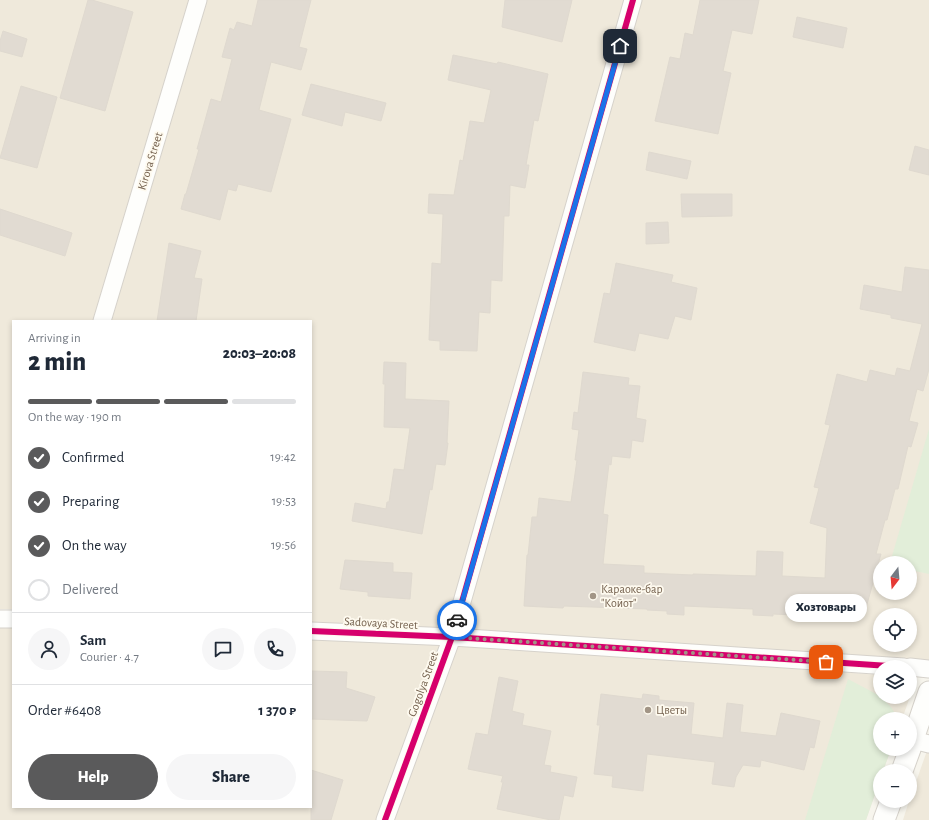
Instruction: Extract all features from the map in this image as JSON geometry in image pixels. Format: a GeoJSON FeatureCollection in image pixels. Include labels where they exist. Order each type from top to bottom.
{"type":"FeatureCollection","features":[{"type":"Feature","properties":{"kind":"street","name":"Kirova Street"},"geometry":{"type":"LineString","coordinates":[[102,320],[198,0]]}},
{"type":"Feature","properties":{"kind":"street","name":"Gogolya Street"},"geometry":{"type":"LineString","coordinates":[[385,820],[452,637],[633,0]]}},
{"type":"Feature","properties":{"kind":"street","name":"Sadovaya Street"},"geometry":{"type":"LineString","coordinates":[[312,631],[452,637],[873,665]]}},
{"type":"Feature","properties":{"kind":"street"},"geometry":{"type":"LineString","coordinates":[[917,668],[929,669]]}},
{"type":"Feature","properties":{"kind":"street"},"geometry":{"type":"LineString","coordinates":[[917,737],[929,692]]}},
{"type":"Feature","properties":{"kind":"street"},"geometry":{"type":"LineString","coordinates":[[884,820],[888,808]]}},
{"type":"Feature","properties":{"kind":"shaded area"},"geometry":{"type":"Polygon","coordinates":[[[0,0],[929,0],[929,660],[473,630],[312,622],[312,320],[12,320],[12,609],[0,609],[0,0]]]}},
{"type":"Feature","properties":{"kind":"shaded area"},"geometry":{"type":"Polygon","coordinates":[[[0,626],[12,626],[12,808],[312,808],[312,639],[462,645],[873,674],[873,704],[907,704],[905,712],[873,712],[873,756],[888,756],[886,764],[873,764],[873,800],[866,820],[0,820],[0,626]]]}},
{"type":"Feature","properties":{"kind":"shaded area"},"geometry":{"type":"Polygon","coordinates":[[[929,745],[929,820],[903,820],[907,808],[917,808],[917,779],[929,745]]]}},
{"type":"Feature","properties":{"kind":"green space"},"geometry":{"type":"Polygon","coordinates":[[[929,429],[929,574],[917,571],[917,556],[892,556],[929,429]]]}},
{"type":"Feature","properties":{"kind":"green space"},"geometry":{"type":"Polygon","coordinates":[[[848,679],[873,692],[873,704],[888,704],[894,712],[873,712],[873,756],[888,756],[886,764],[873,764],[873,800],[866,820],[805,820],[848,679]]]}},
{"type":"Feature","properties":{"kind":"building"},"geometry":{"type":"Polygon","coordinates":[[[88,0],[133,12],[105,111],[60,98],[88,0]]]}},
{"type":"Feature","properties":{"kind":"building"},"geometry":{"type":"Polygon","coordinates":[[[258,0],[311,0],[299,47],[307,49],[301,70],[271,62],[259,110],[291,119],[271,192],[238,184],[236,191],[228,189],[220,220],[181,209],[199,149],[197,149],[211,99],[221,102],[232,59],[222,57],[230,28],[234,30],[237,22],[252,26],[258,0]]]}},
{"type":"Feature","properties":{"kind":"building"},"geometry":{"type":"Polygon","coordinates":[[[505,0],[572,0],[562,42],[502,27],[505,0]]]}},
{"type":"Feature","properties":{"kind":"building"},"geometry":{"type":"Polygon","coordinates":[[[700,0],[759,0],[752,34],[732,30],[723,71],[731,73],[718,134],[655,121],[670,57],[680,59],[685,33],[693,35],[700,0]]]}},
{"type":"Feature","properties":{"kind":"building"},"geometry":{"type":"Polygon","coordinates":[[[797,17],[847,28],[843,48],[793,37],[797,17]]]}},
{"type":"Feature","properties":{"kind":"building"},"geometry":{"type":"Polygon","coordinates":[[[3,31],[27,39],[22,57],[0,51],[0,41],[3,31]]]}},
{"type":"Feature","properties":{"kind":"building"},"geometry":{"type":"Polygon","coordinates":[[[453,55],[497,64],[498,62],[548,74],[538,121],[534,120],[526,165],[529,165],[525,188],[510,185],[509,216],[504,216],[502,281],[491,280],[490,313],[479,312],[477,351],[440,350],[440,341],[429,340],[432,263],[441,264],[443,214],[428,213],[429,194],[454,195],[460,160],[463,161],[470,121],[484,123],[491,90],[448,80],[453,55]]]}},
{"type":"Feature","properties":{"kind":"building"},"geometry":{"type":"Polygon","coordinates":[[[311,84],[386,103],[381,121],[345,112],[342,126],[302,115],[311,84]]]}},
{"type":"Feature","properties":{"kind":"building"},"geometry":{"type":"Polygon","coordinates":[[[21,86],[57,97],[37,168],[0,158],[21,86]]]}},
{"type":"Feature","properties":{"kind":"building"},"geometry":{"type":"Polygon","coordinates":[[[915,146],[929,150],[929,175],[909,170],[915,146]]]}},
{"type":"Feature","properties":{"kind":"building"},"geometry":{"type":"Polygon","coordinates":[[[649,152],[691,161],[687,179],[646,170],[649,152]]]}},
{"type":"Feature","properties":{"kind":"building"},"geometry":{"type":"Polygon","coordinates":[[[681,194],[732,194],[732,216],[682,217],[681,194]]]}},
{"type":"Feature","properties":{"kind":"building"},"geometry":{"type":"Polygon","coordinates":[[[0,209],[72,233],[65,256],[0,235],[0,209]]]}},
{"type":"Feature","properties":{"kind":"building"},"geometry":{"type":"Polygon","coordinates":[[[668,222],[669,243],[646,244],[646,223],[668,222]]]}},
{"type":"Feature","properties":{"kind":"building"},"geometry":{"type":"Polygon","coordinates":[[[169,243],[201,251],[194,278],[202,279],[196,320],[157,320],[169,243]]]}},
{"type":"Feature","properties":{"kind":"building"},"geometry":{"type":"Polygon","coordinates":[[[616,263],[673,275],[671,282],[697,288],[691,320],[675,316],[668,339],[639,333],[635,351],[594,342],[604,293],[610,294],[616,263]]]}},
{"type":"Feature","properties":{"kind":"building"},"geometry":{"type":"Polygon","coordinates":[[[905,267],[929,270],[929,369],[923,391],[917,389],[909,421],[918,423],[911,447],[908,446],[898,489],[895,489],[887,520],[885,520],[876,554],[881,554],[880,556],[873,556],[873,583],[864,615],[816,613],[816,616],[773,614],[773,616],[753,615],[753,609],[684,606],[684,615],[667,614],[667,611],[647,609],[524,606],[527,555],[532,517],[537,517],[539,498],[571,502],[577,460],[575,460],[579,430],[572,429],[574,412],[578,413],[583,372],[629,378],[628,385],[640,386],[636,418],[646,420],[643,442],[632,440],[630,458],[612,456],[611,465],[609,464],[603,514],[608,515],[603,564],[644,566],[644,573],[756,576],[757,551],[783,552],[782,576],[825,578],[827,528],[810,523],[819,488],[814,487],[830,425],[825,424],[837,374],[867,382],[870,370],[895,376],[897,368],[910,371],[922,324],[891,318],[891,315],[860,309],[864,285],[902,292],[905,267]]]}},
{"type":"Feature","properties":{"kind":"building"},"geometry":{"type":"Polygon","coordinates":[[[384,362],[406,363],[405,399],[449,401],[448,443],[445,465],[436,464],[422,534],[352,521],[355,503],[386,509],[387,502],[389,502],[394,469],[404,470],[410,428],[384,427],[384,362]]]}},
{"type":"Feature","properties":{"kind":"building"},"geometry":{"type":"Polygon","coordinates":[[[345,560],[393,563],[393,572],[412,573],[410,599],[368,596],[368,592],[340,589],[345,560]]]}},
{"type":"Feature","properties":{"kind":"building"},"geometry":{"type":"Polygon","coordinates":[[[312,671],[347,672],[346,688],[375,697],[367,721],[312,719],[312,671]]]}},
{"type":"Feature","properties":{"kind":"building"},"geometry":{"type":"Polygon","coordinates":[[[499,677],[518,681],[512,711],[524,714],[522,725],[551,731],[544,765],[551,766],[550,772],[577,777],[573,797],[564,795],[559,820],[551,820],[497,809],[503,776],[468,769],[476,733],[488,735],[499,677]]]}},
{"type":"Feature","properties":{"kind":"building"},"geometry":{"type":"Polygon","coordinates":[[[601,694],[642,699],[643,694],[659,696],[659,700],[694,703],[691,734],[723,738],[727,703],[743,705],[740,732],[776,736],[781,713],[820,721],[814,748],[810,747],[804,770],[761,760],[760,767],[743,765],[736,777],[734,787],[712,784],[715,762],[647,754],[643,791],[612,787],[613,776],[594,774],[600,725],[597,725],[601,694]]]}},
{"type":"Feature","properties":{"kind":"building"},"geometry":{"type":"Polygon","coordinates":[[[312,770],[343,780],[331,820],[311,820],[312,770]]]}},
{"type":"Feature","properties":{"kind":"cycle path"},"geometry":{"type":"LineString","coordinates":[[385,820],[452,637],[633,0]]}},
{"type":"Feature","properties":{"kind":"cycle path"},"geometry":{"type":"LineString","coordinates":[[312,631],[452,637],[873,665]]}},
{"type":"Feature","properties":{"kind":"way so far"},"geometry":{"type":"LineString","coordinates":[[457,620],[452,637],[826,662]]}},
{"type":"Feature","properties":{"kind":"place","name":"Караоке-бар \"Койот\""},"geometry":{"type":"Point","coordinates":[593,596]}},
{"type":"Feature","properties":{"kind":"place","name":"Хозтовары"},"geometry":{"type":"Point","coordinates":[826,662]}},
{"type":"Feature","properties":{"kind":"place","name":"Цветы"},"geometry":{"type":"Point","coordinates":[648,710]}},
{"type":"Feature","properties":{"kind":"route"},"geometry":{"type":"LineString","coordinates":[[457,620],[620,46]]}}]}
